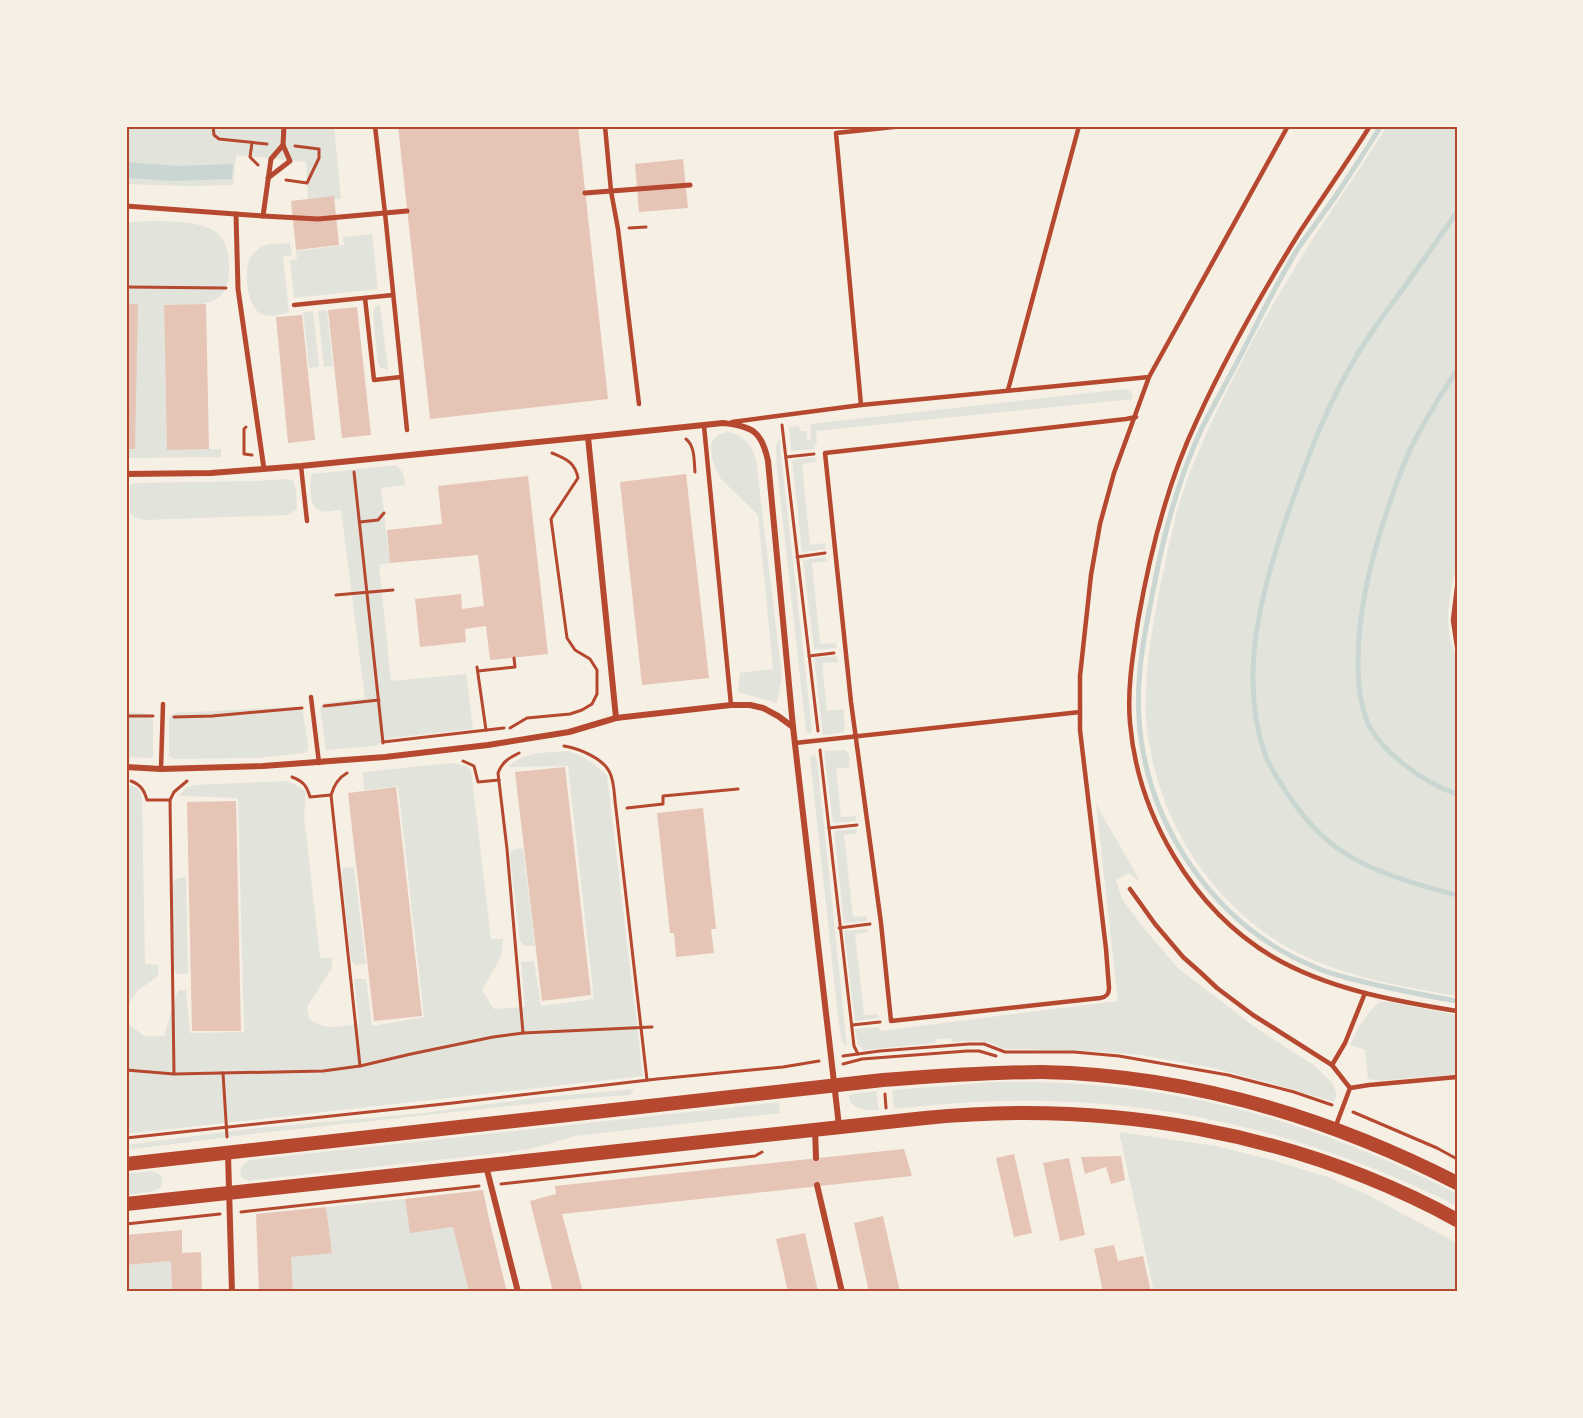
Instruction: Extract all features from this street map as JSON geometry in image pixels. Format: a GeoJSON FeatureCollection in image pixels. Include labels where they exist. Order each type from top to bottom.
{"type":"FeatureCollection","features":[{"type":"Feature","properties":{"kind":"main road"},"geometry":{"type":"LineString","coordinates":[[126,1164],[883,1080],[1043,1072],[1163,1083],[1262,1105],[1335,1128],[1400,1155],[1457,1183]]}},
{"type":"Feature","properties":{"kind":"main road"},"geometry":{"type":"LineString","coordinates":[[126,1204],[839,1126],[941,1116],[1014,1112],[1100,1115],[1170,1123],[1238,1136],[1323,1161],[1401,1191],[1457,1220]]}},
{"type":"Feature","properties":{"kind":"street"},"geometry":{"type":"LineString","coordinates":[[268,178],[290,161],[283,145],[284,126]]}},
{"type":"Feature","properties":{"kind":"street"},"geometry":{"type":"LineString","coordinates":[[263,216],[271,159],[283,145]]}},
{"type":"Feature","properties":{"kind":"street"},"geometry":{"type":"LineString","coordinates":[[585,193],[690,185]]}},
{"type":"Feature","properties":{"kind":"street"},"geometry":{"type":"LineString","coordinates":[[126,206],[318,219],[407,211]]}},
{"type":"Feature","properties":{"kind":"street"},"geometry":{"type":"LineString","coordinates":[[236,214],[238,288],[264,469]]}},
{"type":"Feature","properties":{"kind":"street"},"geometry":{"type":"LineString","coordinates":[[126,474],[211,473],[301,466],[723,423],[753,431],[761,438],[769,472],[793,728],[839,1126]]}},
{"type":"Feature","properties":{"kind":"street"},"geometry":{"type":"LineString","coordinates":[[588,437],[616,718]]}},
{"type":"Feature","properties":{"kind":"street"},"geometry":{"type":"LineString","coordinates":[[126,768],[162,769],[385,757],[488,745],[569,732],[616,718],[731,705],[763,708],[793,728]]}},
{"type":"Feature","properties":{"kind":"street"},"geometry":{"type":"LineString","coordinates":[[815,1129],[816,1158]]}},
{"type":"Feature","properties":{"kind":"street"},"geometry":{"type":"LineString","coordinates":[[228,1153],[232,1292]]}},
{"type":"Feature","properties":{"kind":"street"},"geometry":{"type":"LineString","coordinates":[[486,1165],[518,1292]]}},
{"type":"Feature","properties":{"kind":"street"},"geometry":{"type":"LineString","coordinates":[[817,1185],[842,1292]]}},
{"type":"Feature","properties":{"kind":"lane"},"geometry":{"type":"LineString","coordinates":[[375,126],[407,430]]}},
{"type":"Feature","properties":{"kind":"lane"},"geometry":{"type":"LineString","coordinates":[[614,126],[605,127],[611,191],[618,230],[639,404]]}},
{"type":"Feature","properties":{"kind":"lane"},"geometry":{"type":"LineString","coordinates":[[861,405],[836,133],[903,126]]}},
{"type":"Feature","properties":{"kind":"lane"},"geometry":{"type":"LineString","coordinates":[[1008,390],[1079,126]]}},
{"type":"Feature","properties":{"kind":"lane"},"geometry":{"type":"LineString","coordinates":[[1136,417],[825,453],[846,652],[891,1021],[1100,998],[1108,995],[1106,949],[1080,730],[1080,676],[1091,575],[1100,524],[1114,473],[1136,417],[1149,377],[1288,126]]}},
{"type":"Feature","properties":{"kind":"lane"},"geometry":{"type":"LineString","coordinates":[[1370,126],[1266,288],[1196,420],[1175,472],[1158,527],[1144,586],[1133,650],[1129,703],[1131,738],[1137,769],[1152,816],[1169,848],[1214,909],[1242,936],[1276,959],[1336,985],[1457,1011]]}},
{"type":"Feature","properties":{"kind":"lane"},"geometry":{"type":"LineString","coordinates":[[294,305],[393,295]]}},
{"type":"Feature","properties":{"kind":"lane"},"geometry":{"type":"LineString","coordinates":[[365,298],[374,380],[401,377]]}},
{"type":"Feature","properties":{"kind":"lane"},"geometry":{"type":"LineString","coordinates":[[723,423],[861,405],[1149,377]]}},
{"type":"Feature","properties":{"kind":"lane"},"geometry":{"type":"LineString","coordinates":[[704,426],[731,705]]}},
{"type":"Feature","properties":{"kind":"lane"},"geometry":{"type":"LineString","coordinates":[[301,466],[307,521]]}},
{"type":"Feature","properties":{"kind":"lane"},"geometry":{"type":"LineString","coordinates":[[1457,587],[1453,620],[1457,647]]}},
{"type":"Feature","properties":{"kind":"lane"},"geometry":{"type":"LineString","coordinates":[[310,697],[319,762]]}},
{"type":"Feature","properties":{"kind":"lane"},"geometry":{"type":"LineString","coordinates":[[162,769],[163,704]]}},
{"type":"Feature","properties":{"kind":"lane"},"geometry":{"type":"LineString","coordinates":[[795,743],[1080,712]]}},
{"type":"Feature","properties":{"kind":"lane"},"geometry":{"type":"LineString","coordinates":[[1130,889],[1183,957],[1217,988],[1253,1015],[1332,1065],[1350,1088]]}},
{"type":"Feature","properties":{"kind":"lane"},"geometry":{"type":"LineString","coordinates":[[1332,1065],[1345,1044],[1365,993]]}},
{"type":"Feature","properties":{"kind":"lane"},"geometry":{"type":"LineString","coordinates":[[1350,1088],[1457,1077]]}},
{"type":"Feature","properties":{"kind":"lane"},"geometry":{"type":"LineString","coordinates":[[1335,1128],[1350,1088]]}},
{"type":"Feature","properties":{"kind":"path"},"geometry":{"type":"LineString","coordinates":[[213,126],[214,135],[217,138],[320,149],[319,159],[307,183],[268,178]]}},
{"type":"Feature","properties":{"kind":"path"},"geometry":{"type":"LineString","coordinates":[[250,157],[252,143]]}},
{"type":"Feature","properties":{"kind":"path"},"geometry":{"type":"LineString","coordinates":[[618,230],[646,227]]}},
{"type":"Feature","properties":{"kind":"path"},"geometry":{"type":"LineString","coordinates":[[126,287],[238,288]]}},
{"type":"Feature","properties":{"kind":"path"},"geometry":{"type":"LineString","coordinates":[[383,742],[510,728],[527,718],[570,714],[592,704],[597,694],[597,670],[590,659],[575,650],[567,638],[551,519],[578,478],[569,460],[551,453],[549,441]]}},
{"type":"Feature","properties":{"kind":"path"},"geometry":{"type":"LineString","coordinates":[[786,457],[825,453]]}},
{"type":"Feature","properties":{"kind":"path"},"geometry":{"type":"LineString","coordinates":[[353,461],[385,757]]}},
{"type":"Feature","properties":{"kind":"path"},"geometry":{"type":"LineString","coordinates":[[360,522],[378,520],[384,513]]}},
{"type":"Feature","properties":{"kind":"path"},"geometry":{"type":"LineString","coordinates":[[797,556],[836,552]]}},
{"type":"Feature","properties":{"kind":"path"},"geometry":{"type":"LineString","coordinates":[[336,595],[393,590]]}},
{"type":"Feature","properties":{"kind":"path"},"geometry":{"type":"LineString","coordinates":[[809,656],[846,652]]}},
{"type":"Feature","properties":{"kind":"path"},"geometry":{"type":"LineString","coordinates":[[488,745],[477,669],[515,667],[514,658]]}},
{"type":"Feature","properties":{"kind":"path"},"geometry":{"type":"LineString","coordinates":[[126,716],[212,716],[379,699]]}},
{"type":"Feature","properties":{"kind":"path"},"geometry":{"type":"LineString","coordinates":[[556,747],[566,746],[579,749],[604,764],[609,771],[616,809],[647,1080]]}},
{"type":"Feature","properties":{"kind":"path"},"geometry":{"type":"LineString","coordinates":[[523,1033],[498,773],[501,765],[508,759],[528,752]]}},
{"type":"Feature","properties":{"kind":"path"},"geometry":{"type":"LineString","coordinates":[[458,759],[474,766],[478,782],[499,780]]}},
{"type":"Feature","properties":{"kind":"path"},"geometry":{"type":"LineString","coordinates":[[348,772],[340,777],[331,795],[360,1066]]}},
{"type":"Feature","properties":{"kind":"path"},"geometry":{"type":"LineString","coordinates":[[291,777],[301,780],[308,789],[310,797],[331,795]]}},
{"type":"Feature","properties":{"kind":"path"},"geometry":{"type":"LineString","coordinates":[[126,779],[139,784],[147,800],[170,800]]}},
{"type":"Feature","properties":{"kind":"path"},"geometry":{"type":"LineString","coordinates":[[174,1074],[170,800],[174,792],[189,780]]}},
{"type":"Feature","properties":{"kind":"path"},"geometry":{"type":"LineString","coordinates":[[627,808],[663,804],[663,796],[738,789]]}},
{"type":"Feature","properties":{"kind":"path"},"geometry":{"type":"LineString","coordinates":[[829,828],[868,824]]}},
{"type":"Feature","properties":{"kind":"path"},"geometry":{"type":"LineString","coordinates":[[840,928],[880,923]]}},
{"type":"Feature","properties":{"kind":"path"},"geometry":{"type":"LineString","coordinates":[[852,1025],[891,1021]]}},
{"type":"Feature","properties":{"kind":"path"},"geometry":{"type":"LineString","coordinates":[[126,1070],[174,1074],[323,1071],[360,1066],[470,1041],[523,1033],[652,1027]]}},
{"type":"Feature","properties":{"kind":"path"},"geometry":{"type":"LineString","coordinates":[[862,1059],[881,1057],[880,1051]]}},
{"type":"Feature","properties":{"kind":"path"},"geometry":{"type":"LineString","coordinates":[[126,1138],[811,1063]]}},
{"type":"Feature","properties":{"kind":"path"},"geometry":{"type":"LineString","coordinates":[[223,1073],[228,1153]]}},
{"type":"Feature","properties":{"kind":"path"},"geometry":{"type":"LineString","coordinates":[[884,1090],[887,1110]]}},
{"type":"Feature","properties":{"kind":"path"},"geometry":{"type":"LineString","coordinates":[[512,1182],[755,1156],[765,1150]]}},
{"type":"Feature","properties":{"kind":"path"},"geometry":{"type":"LineString","coordinates":[[126,1224],[483,1185]]}},
{"type":"Feature","properties":{"kind":"shaded area"},"geometry":{"type":"Polygon","coordinates":[[[126,126],[334,126],[341,199],[308,202],[306,162],[236,155],[233,185],[126,184],[126,126]]]}},
{"type":"Feature","properties":{"kind":"shaded area"},"geometry":{"type":"Polygon","coordinates":[[[1387,126],[1457,126],[1457,564],[1448,610],[1448,622],[1449,634],[1457,656],[1457,996],[1388,983],[1318,962],[1277,941],[1253,924],[1211,881],[1193,857],[1178,831],[1156,776],[1146,726],[1147,671],[1156,608],[1175,519],[1195,461],[1225,395],[1268,314],[1307,248],[1387,126]]]}},
{"type":"Feature","properties":{"kind":"shaded area"},"geometry":{"type":"Polygon","coordinates":[[[126,162],[178,166],[233,164],[232,179],[172,181],[126,178],[126,162]]]}},
{"type":"Feature","properties":{"kind":"shaded area"},"geometry":{"type":"Polygon","coordinates":[[[159,221],[204,226],[222,238],[227,249],[228,282],[224,292],[218,298],[202,304],[164,305],[167,449],[221,449],[221,457],[126,458],[126,449],[135,449],[126,304],[126,222],[159,221]]]}},
{"type":"Feature","properties":{"kind":"shaded area"},"geometry":{"type":"Polygon","coordinates":[[[372,234],[378,289],[294,298],[290,260],[297,259],[296,251],[344,245],[343,237],[372,234]]]}},
{"type":"Feature","properties":{"kind":"shaded area"},"geometry":{"type":"Polygon","coordinates":[[[290,243],[292,255],[283,257],[289,313],[271,316],[261,314],[256,310],[248,289],[249,261],[262,247],[269,244],[290,243]]]}},
{"type":"Feature","properties":{"kind":"shaded area"},"geometry":{"type":"Polygon","coordinates":[[[380,304],[388,370],[381,368],[378,364],[373,312],[380,304]]]}},
{"type":"Feature","properties":{"kind":"shaded area"},"geometry":{"type":"Polygon","coordinates":[[[327,310],[333,366],[324,367],[318,311],[327,310]]]}},
{"type":"Feature","properties":{"kind":"shaded area"},"geometry":{"type":"Polygon","coordinates":[[[313,311],[319,367],[309,368],[303,312],[313,311]]]}},
{"type":"Feature","properties":{"kind":"shaded area"},"geometry":{"type":"Polygon","coordinates":[[[1125,389],[1131,392],[1133,399],[816,431],[815,449],[791,451],[789,427],[799,426],[800,431],[806,431],[807,440],[811,439],[810,424],[1125,389]]]}},
{"type":"Feature","properties":{"kind":"shaded area"},"geometry":{"type":"Polygon","coordinates":[[[728,432],[746,442],[756,460],[782,677],[777,703],[738,692],[740,673],[773,669],[758,515],[721,479],[712,458],[711,444],[714,439],[728,432]]]}},
{"type":"Feature","properties":{"kind":"shaded area"},"geometry":{"type":"Polygon","coordinates":[[[779,437],[812,730],[810,734],[806,731],[777,468],[776,447],[779,437]]]}},
{"type":"Feature","properties":{"kind":"shaded area"},"geometry":{"type":"Polygon","coordinates":[[[815,457],[816,462],[802,464],[810,545],[825,543],[825,549],[802,552],[792,460],[815,457]]]}},
{"type":"Feature","properties":{"kind":"shaded area"},"geometry":{"type":"Polygon","coordinates":[[[396,465],[403,473],[405,485],[381,488],[390,563],[379,565],[391,681],[466,674],[473,729],[390,738],[375,746],[326,750],[320,707],[325,703],[365,698],[341,510],[323,512],[314,506],[310,489],[312,474],[396,465]]]}},
{"type":"Feature","properties":{"kind":"shaded area"},"geometry":{"type":"Polygon","coordinates":[[[293,480],[296,490],[297,509],[288,515],[145,520],[135,518],[130,512],[130,485],[135,483],[293,480]]]}},
{"type":"Feature","properties":{"kind":"shaded area"},"geometry":{"type":"Polygon","coordinates":[[[826,557],[827,561],[812,563],[820,644],[836,643],[837,648],[814,650],[803,560],[826,557]]]}},
{"type":"Feature","properties":{"kind":"shaded area"},"geometry":{"type":"Polygon","coordinates":[[[837,656],[838,662],[822,663],[827,711],[843,709],[845,727],[840,733],[823,735],[814,658],[837,656]]]}},
{"type":"Feature","properties":{"kind":"shaded area"},"geometry":{"type":"Polygon","coordinates":[[[292,707],[303,713],[308,745],[308,750],[304,753],[258,758],[174,759],[169,756],[169,719],[175,713],[292,707]]]}},
{"type":"Feature","properties":{"kind":"shaded area"},"geometry":{"type":"Polygon","coordinates":[[[126,712],[143,713],[153,720],[153,756],[150,758],[126,757],[126,712]]]}},
{"type":"Feature","properties":{"kind":"shaded area"},"geometry":{"type":"Polygon","coordinates":[[[846,750],[850,767],[836,769],[841,817],[856,816],[856,821],[833,823],[824,751],[846,750]]]}},
{"type":"Feature","properties":{"kind":"shaded area"},"geometry":{"type":"Polygon","coordinates":[[[568,751],[589,761],[607,776],[643,1076],[126,1134],[126,1013],[129,1024],[144,1036],[164,1036],[178,990],[186,990],[190,1033],[244,1032],[238,798],[179,796],[186,788],[194,785],[288,781],[306,792],[304,816],[320,958],[332,958],[332,968],[307,1007],[309,1019],[327,1026],[359,1024],[354,979],[366,979],[372,1026],[424,1017],[398,786],[364,790],[363,772],[452,763],[466,766],[471,770],[491,939],[503,939],[501,957],[482,990],[494,1009],[525,1007],[521,962],[534,961],[541,1006],[594,999],[568,766],[508,767],[529,755],[568,751]]]}},
{"type":"Feature","properties":{"kind":"shaded area"},"geometry":{"type":"Polygon","coordinates":[[[814,754],[817,759],[847,1047],[842,1041],[839,1025],[810,758],[814,754]]]}},
{"type":"Feature","properties":{"kind":"shaded area"},"geometry":{"type":"Polygon","coordinates":[[[126,784],[138,788],[142,798],[145,964],[158,965],[158,976],[137,991],[126,1009],[126,784]]]}},
{"type":"Feature","properties":{"kind":"shaded area"},"geometry":{"type":"Polygon","coordinates":[[[1096,804],[1139,879],[1137,880],[1129,873],[1116,880],[1122,899],[1146,931],[1178,968],[1256,1028],[1315,1066],[1333,1084],[1336,1092],[1334,1102],[1213,1068],[1141,1055],[1005,1049],[976,1041],[952,1042],[951,1038],[936,1039],[935,1043],[863,1050],[858,1044],[855,1029],[879,1027],[880,1031],[1118,1001],[1096,804]]]}},
{"type":"Feature","properties":{"kind":"shaded area"},"geometry":{"type":"Polygon","coordinates":[[[857,829],[857,833],[844,835],[853,917],[867,916],[867,921],[844,923],[834,831],[857,829]]]}},
{"type":"Feature","properties":{"kind":"shaded area"},"geometry":{"type":"Polygon","coordinates":[[[523,848],[535,946],[524,946],[520,941],[510,857],[512,850],[523,848]]]}},
{"type":"Feature","properties":{"kind":"shaded area"},"geometry":{"type":"Polygon","coordinates":[[[354,867],[366,964],[355,965],[351,959],[342,876],[343,868],[354,867]]]}},
{"type":"Feature","properties":{"kind":"shaded area"},"geometry":{"type":"Polygon","coordinates":[[[186,877],[188,974],[178,974],[173,969],[173,882],[178,878],[186,877]]]}},
{"type":"Feature","properties":{"kind":"shaded area"},"geometry":{"type":"Polygon","coordinates":[[[868,929],[868,932],[855,934],[864,1015],[878,1014],[879,1018],[855,1021],[844,931],[868,929]]]}},
{"type":"Feature","properties":{"kind":"shaded area"},"geometry":{"type":"Polygon","coordinates":[[[1380,1002],[1457,1015],[1457,1074],[1380,1081],[1368,1079],[1365,1050],[1350,1045],[1362,1022],[1380,1002]]]}},
{"type":"Feature","properties":{"kind":"shaded area"},"geometry":{"type":"Polygon","coordinates":[[[996,1082],[1118,1087],[1233,1108],[1290,1124],[1401,1167],[1457,1194],[1457,1206],[1357,1162],[1306,1144],[1201,1118],[1094,1103],[1039,1101],[1002,1101],[894,1109],[892,1090],[996,1082]]]}},
{"type":"Feature","properties":{"kind":"shaded area"},"geometry":{"type":"Polygon","coordinates":[[[634,1089],[630,1095],[252,1134],[126,1150],[126,1145],[248,1129],[423,1113],[535,1098],[634,1089]]]}},
{"type":"Feature","properties":{"kind":"shaded area"},"geometry":{"type":"Polygon","coordinates":[[[876,1091],[879,1110],[862,1109],[849,1100],[849,1095],[852,1094],[876,1091]]]}},
{"type":"Feature","properties":{"kind":"shaded area"},"geometry":{"type":"Polygon","coordinates":[[[779,1102],[780,1113],[575,1136],[538,1147],[510,1152],[248,1181],[240,1174],[242,1166],[249,1160],[779,1102]]]}},
{"type":"Feature","properties":{"kind":"shaded area"},"geometry":{"type":"Polygon","coordinates":[[[1119,1132],[1216,1146],[1272,1160],[1328,1177],[1370,1196],[1457,1243],[1457,1292],[1154,1292],[1119,1132]]]}},
{"type":"Feature","properties":{"kind":"shaded area"},"geometry":{"type":"Polygon","coordinates":[[[151,1171],[162,1178],[162,1184],[158,1189],[126,1195],[126,1174],[151,1171]]]}},
{"type":"Feature","properties":{"kind":"shaded area"},"geometry":{"type":"Polygon","coordinates":[[[405,1199],[453,1227],[469,1292],[293,1292],[291,1257],[332,1252],[326,1207],[405,1199]]]}},
{"type":"Feature","properties":{"kind":"shaded area"},"geometry":{"type":"Polygon","coordinates":[[[171,1261],[172,1292],[126,1292],[126,1265],[171,1261]]]}},
{"type":"Feature","properties":{"kind":"building"},"geometry":{"type":"Polygon","coordinates":[[[398,126],[578,126],[608,399],[430,419],[398,126]]]}},
{"type":"Feature","properties":{"kind":"building"},"geometry":{"type":"Polygon","coordinates":[[[683,159],[688,208],[639,212],[635,164],[683,159]]]}},
{"type":"Feature","properties":{"kind":"building"},"geometry":{"type":"Polygon","coordinates":[[[334,196],[339,245],[296,250],[291,201],[334,196]]]}},
{"type":"Feature","properties":{"kind":"building"},"geometry":{"type":"Polygon","coordinates":[[[126,304],[138,304],[135,449],[126,449],[126,304]]]}},
{"type":"Feature","properties":{"kind":"building"},"geometry":{"type":"Polygon","coordinates":[[[206,304],[209,449],[167,450],[164,305],[206,304]]]}},
{"type":"Feature","properties":{"kind":"building"},"geometry":{"type":"Polygon","coordinates":[[[357,307],[371,435],[342,438],[328,310],[357,307]]]}},
{"type":"Feature","properties":{"kind":"building"},"geometry":{"type":"Polygon","coordinates":[[[302,315],[315,440],[288,443],[276,317],[302,315]]]}},
{"type":"Feature","properties":{"kind":"building"},"geometry":{"type":"Polygon","coordinates":[[[686,474],[709,678],[642,685],[620,482],[686,474]]]}},
{"type":"Feature","properties":{"kind":"building"},"geometry":{"type":"Polygon","coordinates":[[[528,476],[548,654],[490,660],[486,626],[465,629],[466,642],[420,647],[415,599],[461,594],[462,609],[484,606],[478,555],[390,563],[387,530],[442,524],[438,486],[528,476]]]}},
{"type":"Feature","properties":{"kind":"building"},"geometry":{"type":"Polygon","coordinates":[[[565,767],[591,995],[542,1001],[515,772],[565,767]]]}},
{"type":"Feature","properties":{"kind":"building"},"geometry":{"type":"Polygon","coordinates":[[[396,787],[422,1016],[374,1021],[348,793],[396,787]]]}},
{"type":"Feature","properties":{"kind":"building"},"geometry":{"type":"Polygon","coordinates":[[[236,801],[241,1031],[192,1031],[187,802],[236,801]]]}},
{"type":"Feature","properties":{"kind":"building"},"geometry":{"type":"Polygon","coordinates":[[[703,808],[716,929],[711,929],[714,953],[676,957],[674,933],[670,933],[657,813],[703,808]]]}},
{"type":"Feature","properties":{"kind":"building"},"geometry":{"type":"Polygon","coordinates":[[[904,1149],[912,1176],[562,1214],[583,1292],[553,1292],[530,1201],[556,1194],[555,1186],[904,1149]]]}},
{"type":"Feature","properties":{"kind":"building"},"geometry":{"type":"Polygon","coordinates":[[[1014,1154],[1032,1233],[1014,1237],[996,1158],[1014,1154]]]}},
{"type":"Feature","properties":{"kind":"building"},"geometry":{"type":"Polygon","coordinates":[[[1121,1156],[1125,1180],[1111,1184],[1106,1167],[1085,1174],[1081,1157],[1121,1156]]]}},
{"type":"Feature","properties":{"kind":"building"},"geometry":{"type":"Polygon","coordinates":[[[1069,1158],[1085,1235],[1060,1241],[1043,1163],[1069,1158]]]}},
{"type":"Feature","properties":{"kind":"building"},"geometry":{"type":"Polygon","coordinates":[[[483,1190],[507,1292],[469,1292],[453,1227],[410,1233],[405,1199],[483,1190]]]}},
{"type":"Feature","properties":{"kind":"building"},"geometry":{"type":"Polygon","coordinates":[[[326,1207],[332,1253],[291,1257],[293,1292],[259,1292],[256,1214],[326,1207]]]}},
{"type":"Feature","properties":{"kind":"building"},"geometry":{"type":"Polygon","coordinates":[[[883,1216],[900,1292],[869,1292],[854,1223],[883,1216]]]}},
{"type":"Feature","properties":{"kind":"building"},"geometry":{"type":"Polygon","coordinates":[[[182,1230],[182,1253],[201,1252],[202,1292],[172,1292],[171,1261],[126,1265],[126,1235],[182,1230]]]}},
{"type":"Feature","properties":{"kind":"building"},"geometry":{"type":"Polygon","coordinates":[[[805,1233],[818,1292],[788,1292],[776,1239],[805,1233]]]}},
{"type":"Feature","properties":{"kind":"building"},"geometry":{"type":"Polygon","coordinates":[[[1114,1245],[1118,1261],[1143,1256],[1151,1292],[1103,1292],[1094,1249],[1114,1245]]]}},
{"type":"Feature","properties":{"kind":"waterway"},"geometry":{"type":"LineString","coordinates":[[1381,126],[1285,270],[1193,449],[1167,526],[1158,566],[1140,669],[1139,719],[1144,758],[1155,796],[1171,832],[1191,866],[1215,896],[1243,924],[1275,947],[1328,972],[1385,987],[1457,1001]]}},
{"type":"Feature","properties":{"kind":"waterway"},"geometry":{"type":"LineString","coordinates":[[1457,212],[1368,337],[1330,405],[1286,519],[1268,576],[1256,635],[1253,665],[1253,695],[1257,725],[1265,754],[1281,784],[1312,825],[1343,852],[1370,867],[1413,883],[1457,895]]}},
{"type":"Feature","properties":{"kind":"waterway"},"geometry":{"type":"LineString","coordinates":[[1457,370],[1411,448],[1388,508],[1376,546],[1363,604],[1358,663],[1363,707],[1373,733],[1393,755],[1418,775],[1457,794]]}}]}
